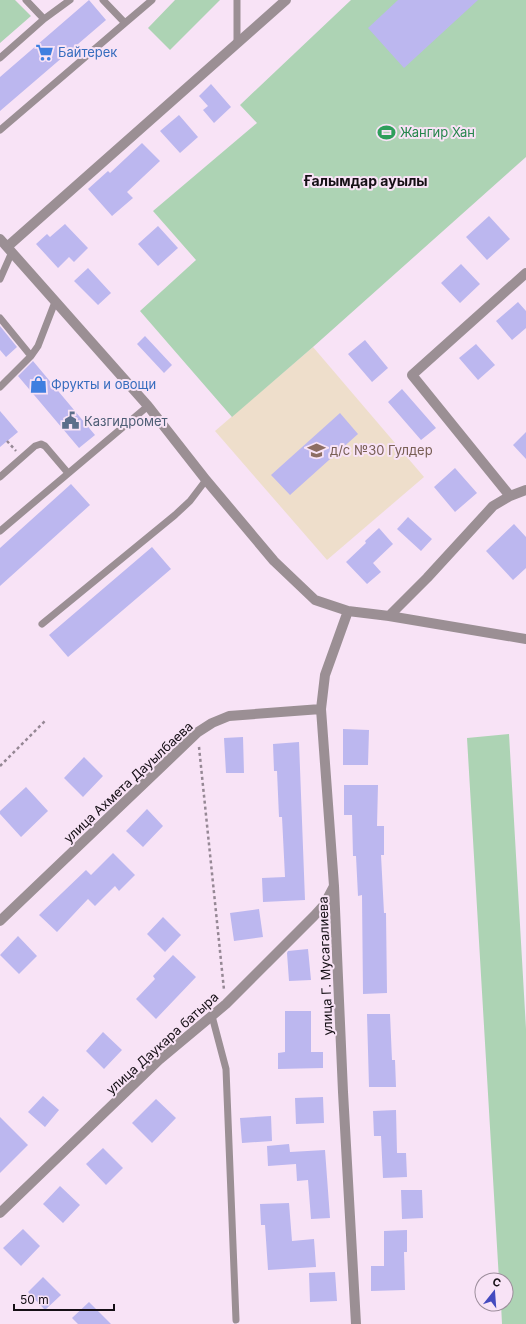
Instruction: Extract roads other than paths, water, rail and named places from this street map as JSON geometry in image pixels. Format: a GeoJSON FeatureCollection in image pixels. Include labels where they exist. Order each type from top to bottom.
{"type":"FeatureCollection","features":[{"type":"Feature","properties":{"kind":"street"},"geometry":{"type":"LineString","coordinates":[[286,0],[6,246],[148,406],[206,480],[274,561],[315,600],[348,611],[389,616],[526,639]]}},
{"type":"Feature","properties":{"kind":"street"},"geometry":{"type":"LineString","coordinates":[[510,496],[412,375],[526,273]]}},
{"type":"Feature","properties":{"kind":"street"},"geometry":{"type":"LineString","coordinates":[[389,616],[427,578],[493,506],[510,496],[526,490]]}},
{"type":"Feature","properties":{"kind":"street","name":"улица Г. Мусагалиева"},"geometry":{"type":"LineString","coordinates":[[348,611],[325,675],[321,709],[334,886],[356,1324]]}},
{"type":"Feature","properties":{"kind":"street","name":"улица Ахмета Дауылбаева"},"geometry":{"type":"LineString","coordinates":[[0,921],[198,732],[212,722],[229,716],[321,709]]}},
{"type":"Feature","properties":{"kind":"street","name":"улица Даукара батыра"},"geometry":{"type":"LineString","coordinates":[[0,1213],[159,1060],[226,1004],[314,916],[324,905],[334,886]]}},
{"type":"Feature","properties":{"kind":"lane"},"geometry":{"type":"LineString","coordinates":[[26,0],[44,19]]}},
{"type":"Feature","properties":{"kind":"lane"},"geometry":{"type":"LineString","coordinates":[[0,58],[44,19],[70,0]]}},
{"type":"Feature","properties":{"kind":"lane"},"geometry":{"type":"LineString","coordinates":[[103,0],[125,23]]}},
{"type":"Feature","properties":{"kind":"lane"},"geometry":{"type":"LineString","coordinates":[[0,130],[152,0]]}},
{"type":"Feature","properties":{"kind":"lane"},"geometry":{"type":"LineString","coordinates":[[237,0],[237,43]]}},
{"type":"Feature","properties":{"kind":"lane"},"geometry":{"type":"LineString","coordinates":[[0,279],[6,246]]}},
{"type":"Feature","properties":{"kind":"lane"},"geometry":{"type":"LineString","coordinates":[[0,387],[31,356],[43,337],[56,302]]}},
{"type":"Feature","properties":{"kind":"lane"},"geometry":{"type":"LineString","coordinates":[[0,318],[31,356]]}},
{"type":"Feature","properties":{"kind":"lane"},"geometry":{"type":"LineString","coordinates":[[0,531],[148,406]]}},
{"type":"Feature","properties":{"kind":"lane"},"geometry":{"type":"LineString","coordinates":[[0,477],[35,446],[40,444],[46,446],[68,473]]}},
{"type":"Feature","properties":{"kind":"lane"},"geometry":{"type":"LineString","coordinates":[[42,624],[175,515],[190,501],[206,480]]}},
{"type":"Feature","properties":{"kind":"lane"},"geometry":{"type":"LineString","coordinates":[[212,1016],[226,1069],[236,1320]]}},
{"type":"Feature","properties":{"kind":"place","name":"Байтерек"},"geometry":{"type":"Point","coordinates":[45,52]}},
{"type":"Feature","properties":{"kind":"place","name":"Жангир Хан"},"geometry":{"type":"Point","coordinates":[387,132]}},
{"type":"Feature","properties":{"kind":"place","name":"Фрукты и овощи"},"geometry":{"type":"Point","coordinates":[38,384]}},
{"type":"Feature","properties":{"kind":"place","name":"Казгидромет"},"geometry":{"type":"Point","coordinates":[71,421]}},
{"type":"Feature","properties":{"kind":"place","name":"д/с №30 Гулдер"},"geometry":{"type":"Point","coordinates":[317,450]}},
{"type":"Feature","properties":{"kind":"district","name":"Ғалымдар ауылы"},"geometry":{"type":"Point","coordinates":[366,180]}}]}
